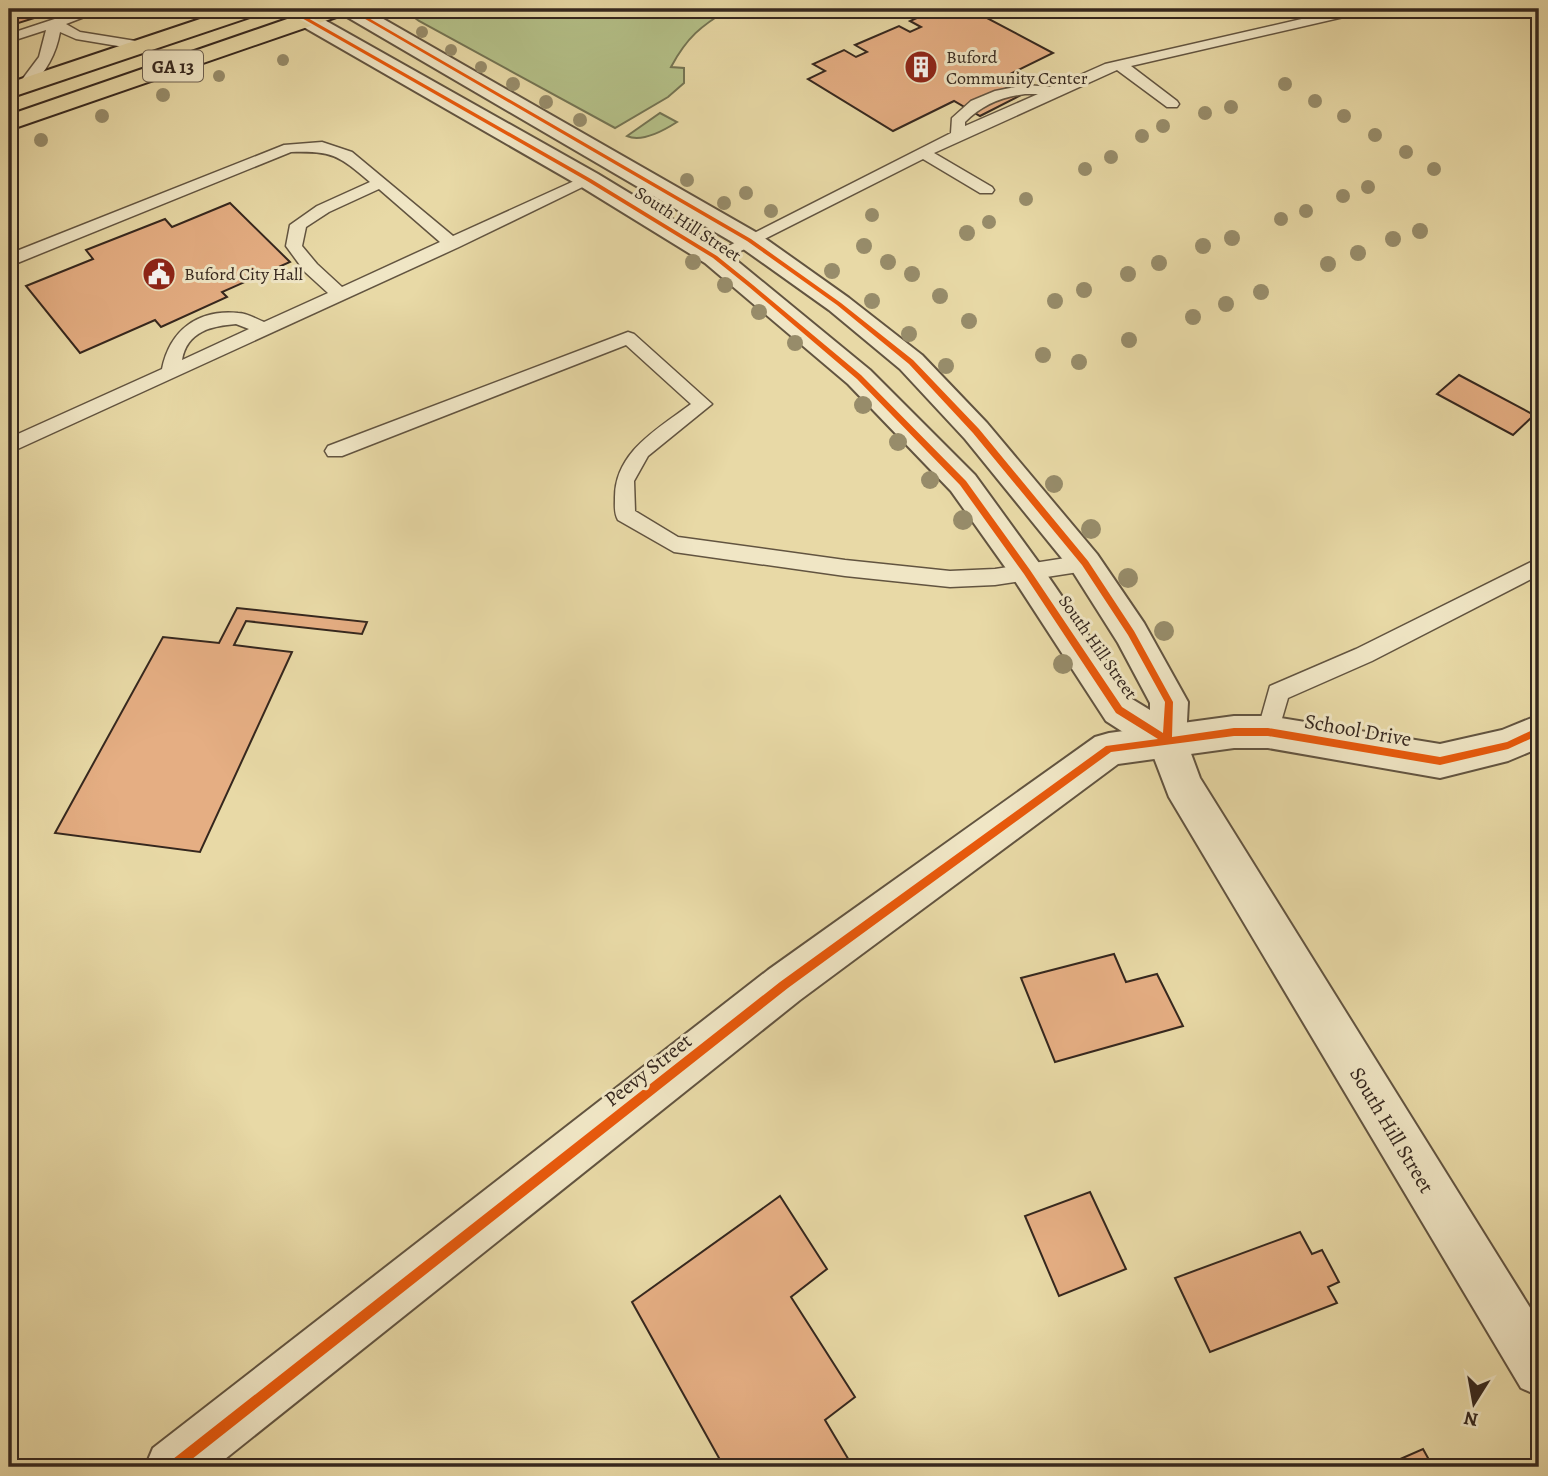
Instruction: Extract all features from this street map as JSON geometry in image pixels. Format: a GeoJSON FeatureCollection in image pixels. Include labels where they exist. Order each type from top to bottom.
{"type":"FeatureCollection","features":[{"type":"Feature","properties":{"kind":"main road","name":"GA 13"},"geometry":{"type":"LineString","coordinates":[[17,88],[251,9]]}},
{"type":"Feature","properties":{"kind":"main road","name":"GA 13"},"geometry":{"type":"LineString","coordinates":[[9,123],[299,14],[337,9]]}},
{"type":"Feature","properties":{"kind":"street","name":"South Hill Street"},"geometry":{"type":"LineString","coordinates":[[351,9],[749,240],[839,304],[911,362],[976,430],[1085,563],[1131,633],[1169,702],[1167,740],[1183,785],[1539,1370]]}},
{"type":"Feature","properties":{"kind":"street","name":"South Hill Street"},"geometry":{"type":"LineString","coordinates":[[299,14],[589,180],[715,257],[859,377],[963,483],[1027,572],[1119,710],[1167,740]]}},
{"type":"Feature","properties":{"kind":"street","name":"School Drive"},"geometry":{"type":"LineString","coordinates":[[1167,740],[1234,732],[1268,732],[1440,761],[1508,745],[1539,732]]}},
{"type":"Feature","properties":{"kind":"street","name":"Peevy Street"},"geometry":{"type":"LineString","coordinates":[[172,1467],[796,976],[1109,750],[1167,740]]}},
{"type":"Feature","properties":{"kind":"lane"},"geometry":{"type":"LineString","coordinates":[[9,38],[98,9]]}},
{"type":"Feature","properties":{"kind":"lane"},"geometry":{"type":"LineString","coordinates":[[715,257],[959,134],[1120,65],[1361,9]]}},
{"type":"Feature","properties":{"kind":"lane"},"geometry":{"type":"LineString","coordinates":[[54,23],[76,35],[142,46]]}},
{"type":"Feature","properties":{"kind":"lane"},"geometry":{"type":"LineString","coordinates":[[17,88],[42,68],[49,57],[54,23]]}},
{"type":"Feature","properties":{"kind":"lane"},"geometry":{"type":"LineString","coordinates":[[1120,65],[1172,104]]}},
{"type":"Feature","properties":{"kind":"lane"},"geometry":{"type":"LineString","coordinates":[[9,260],[289,148],[322,147],[347,155],[453,244]]}},
{"type":"Feature","properties":{"kind":"lane"},"geometry":{"type":"LineString","coordinates":[[922,152],[986,190]]}},
{"type":"Feature","properties":{"kind":"lane"},"geometry":{"type":"LineString","coordinates":[[9,446],[589,180]]}},
{"type":"Feature","properties":{"kind":"lane"},"geometry":{"type":"LineString","coordinates":[[341,295],[311,268],[294,246],[298,225],[323,209],[380,183]]}},
{"type":"Feature","properties":{"kind":"lane"},"geometry":{"type":"LineString","coordinates":[[170,373],[174,353],[184,335],[207,321],[238,318],[266,329]]}},
{"type":"Feature","properties":{"kind":"lane"},"geometry":{"type":"LineString","coordinates":[[335,451],[628,338],[703,404],[641,451],[624,481],[625,515],[674,544],[937,578],[995,577],[1085,563]]}},
{"type":"Feature","properties":{"kind":"lane"},"geometry":{"type":"LineString","coordinates":[[1268,732],[1278,692],[1395,640],[1533,572]]}},
{"type":"Feature","properties":{"kind":"green space"},"geometry":{"type":"Polygon","coordinates":[[[412,9],[729,9],[696,33],[677,57],[671,67],[684,68],[684,83],[668,97],[615,128],[419,21],[411,15],[412,9]]]}},
{"type":"Feature","properties":{"kind":"green space"},"geometry":{"type":"Polygon","coordinates":[[[660,113],[677,122],[646,137],[627,136],[660,113]]]}},
{"type":"Feature","properties":{"kind":"building"},"geometry":{"type":"Polygon","coordinates":[[[9,9],[63,9],[9,26],[9,9]]]}},
{"type":"Feature","properties":{"kind":"building","name":"Buford Community Center"},"geometry":{"type":"Polygon","coordinates":[[[937,9],[970,9],[1053,53],[996,81],[1021,95],[980,116],[954,101],[893,131],[808,79],[825,71],[813,64],[844,50],[856,57],[867,52],[855,45],[899,26],[910,32],[921,27],[910,21],[937,9]]]}},
{"type":"Feature","properties":{"kind":"building","name":"Buford City Hall"},"geometry":{"type":"Polygon","coordinates":[[[230,203],[290,262],[222,292],[227,297],[161,327],[155,320],[80,353],[26,286],[93,259],[86,250],[165,219],[172,227],[230,203]]]}},
{"type":"Feature","properties":{"kind":"building"},"geometry":{"type":"Polygon","coordinates":[[[1459,375],[1534,415],[1513,435],[1437,394],[1459,375]]]}},
{"type":"Feature","properties":{"kind":"building"},"geometry":{"type":"Polygon","coordinates":[[[237,608],[367,622],[362,634],[246,621],[234,645],[292,652],[200,852],[55,833],[163,637],[219,643],[237,608]]]}},
{"type":"Feature","properties":{"kind":"building"},"geometry":{"type":"Polygon","coordinates":[[[1114,954],[1126,982],[1157,974],[1183,1026],[1055,1062],[1021,978],[1114,954]]]}},
{"type":"Feature","properties":{"kind":"building"},"geometry":{"type":"Polygon","coordinates":[[[1090,1192],[1126,1269],[1059,1296],[1025,1216],[1090,1192]]]}},
{"type":"Feature","properties":{"kind":"building"},"geometry":{"type":"Polygon","coordinates":[[[780,1196],[827,1269],[791,1297],[855,1397],[825,1420],[853,1467],[724,1467],[632,1302],[780,1196]]]}},
{"type":"Feature","properties":{"kind":"building"},"geometry":{"type":"Polygon","coordinates":[[[1300,1232],[1312,1254],[1322,1250],[1339,1282],[1328,1287],[1337,1303],[1210,1352],[1175,1278],[1300,1232]]]}},
{"type":"Feature","properties":{"kind":"building"},"geometry":{"type":"Polygon","coordinates":[[[9,1334],[18,1362],[9,1369],[9,1334]]]}},
{"type":"Feature","properties":{"kind":"building"},"geometry":{"type":"Polygon","coordinates":[[[1423,1449],[1433,1467],[1382,1467],[1423,1449]]]}},
{"type":"Feature","properties":{"kind":"cycle path"},"geometry":{"type":"LineString","coordinates":[[289,9],[589,180],[715,257],[751,286],[859,377],[963,483],[1027,572],[1119,710],[1167,740]]}},
{"type":"Feature","properties":{"kind":"cycle path"},"geometry":{"type":"LineString","coordinates":[[350,9],[749,240],[839,304],[911,362],[976,431],[1085,563],[1131,633],[1169,702],[1167,740]]}},
{"type":"Feature","properties":{"kind":"cycle path"},"geometry":{"type":"LineString","coordinates":[[172,1467],[784,985],[1109,749],[1234,732],[1268,732],[1440,761],[1508,745],[1539,731]]}},
{"type":"Feature","properties":{"kind":"place","name":"Buford Community Center"},"geometry":{"type":"Point","coordinates":[921,67]}},
{"type":"Feature","properties":{"kind":"place","name":"Buford City Hall"},"geometry":{"type":"Point","coordinates":[159,274]}}]}
